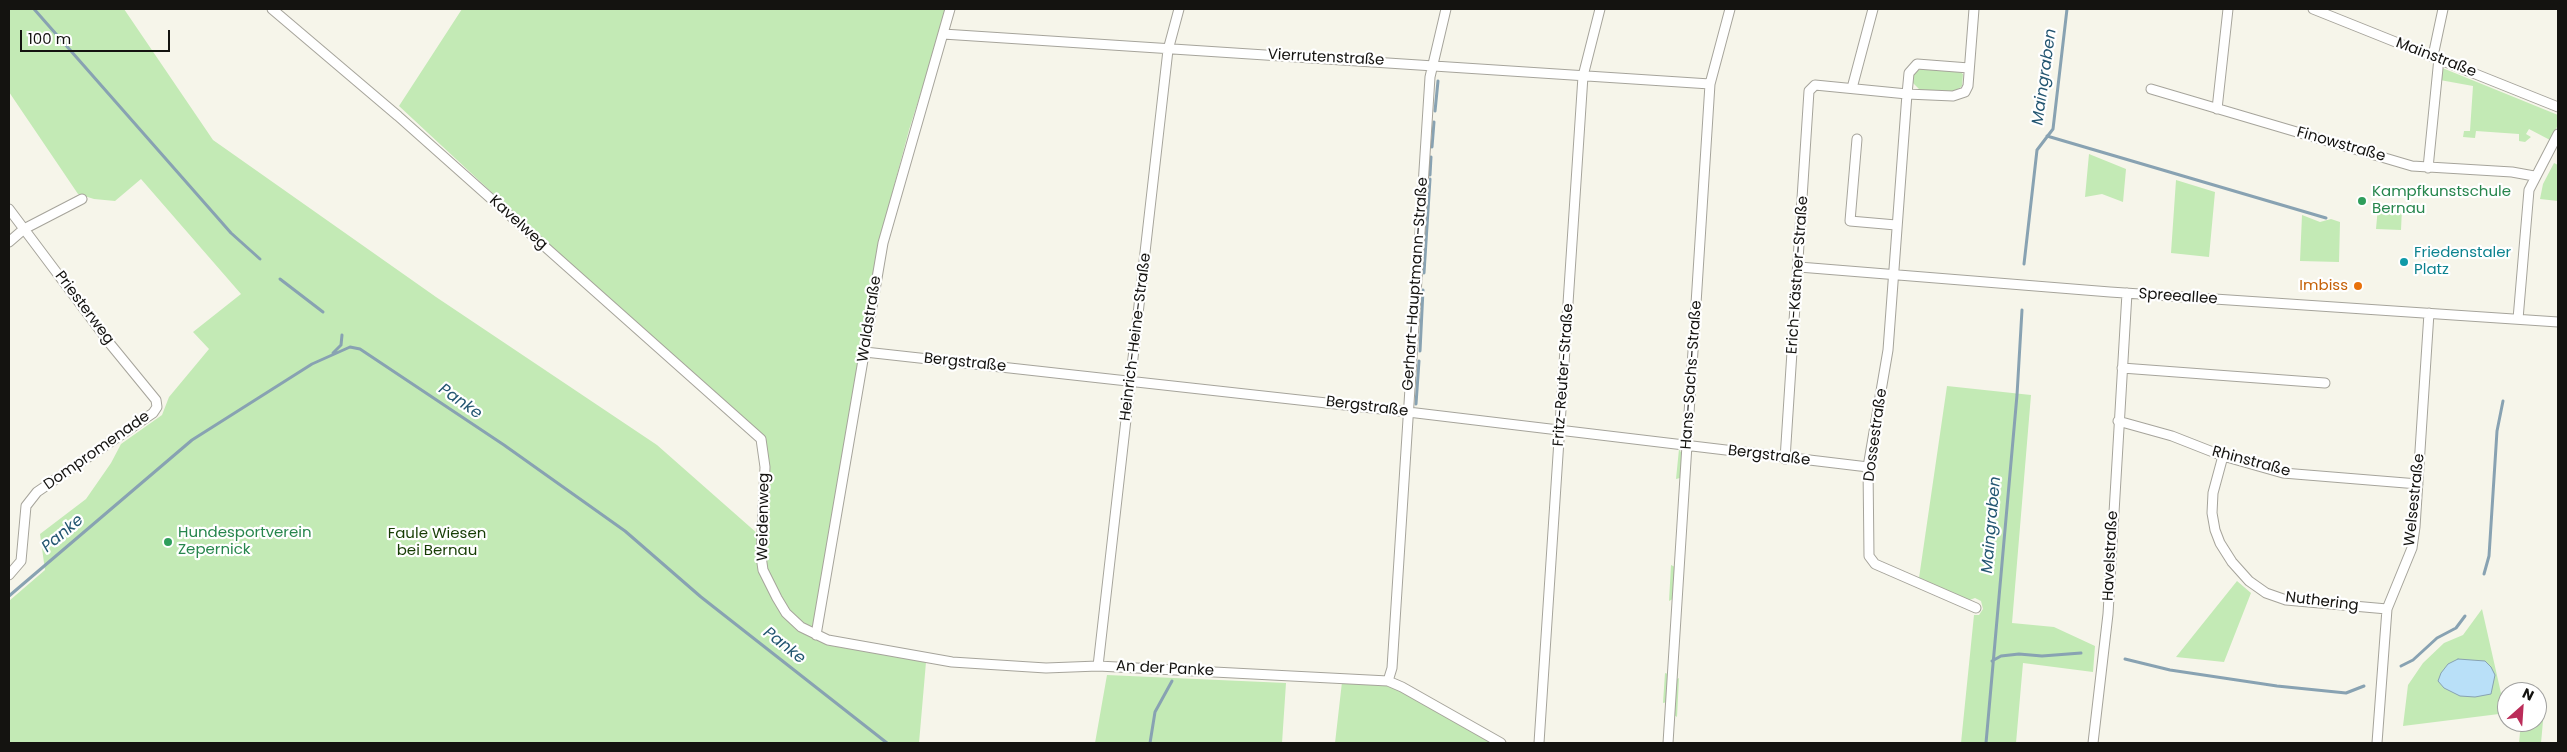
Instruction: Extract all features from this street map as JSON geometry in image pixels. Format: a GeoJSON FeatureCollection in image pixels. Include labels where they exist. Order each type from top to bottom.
{"type":"FeatureCollection","features":[{"type":"Feature","properties":{"kind":"street","name":"Kavelweg"},"geometry":{"type":"LineString","coordinates":[[272,9],[406,122],[761,439]]}},
{"type":"Feature","properties":{"kind":"street","name":"Waldstraße"},"geometry":{"type":"LineString","coordinates":[[816,635],[883,243],[950,9]]}},
{"type":"Feature","properties":{"kind":"street","name":"Heinrich-Heine-Straße"},"geometry":{"type":"LineString","coordinates":[[1098,666],[1116,522],[1130,381],[1168,50],[1179,9]]}},
{"type":"Feature","properties":{"kind":"street","name":"Gerhart-Hauptmann-Straße"},"geometry":{"type":"LineString","coordinates":[[1388,681],[1392,668],[1432,64],[1446,9]]}},
{"type":"Feature","properties":{"kind":"street","name":"Fritz-Reuter-Straße"},"geometry":{"type":"LineString","coordinates":[[1539,743],[1583,76],[1600,9]]}},
{"type":"Feature","properties":{"kind":"street","name":"Hans-Sachs-Straße"},"geometry":{"type":"LineString","coordinates":[[1668,743],[1710,84],[1730,9]]}},
{"type":"Feature","properties":{"kind":"street"},"geometry":{"type":"LineString","coordinates":[[1873,9],[1852,88],[1906,94],[1953,96],[1962,94],[1968,86],[1974,9]]}},
{"type":"Feature","properties":{"kind":"street"},"geometry":{"type":"LineString","coordinates":[[2217,109],[2228,9]]}},
{"type":"Feature","properties":{"kind":"street","name":"Mainstraße"},"geometry":{"type":"LineString","coordinates":[[2313,9],[2558,107]]}},
{"type":"Feature","properties":{"kind":"street"},"geometry":{"type":"LineString","coordinates":[[2428,168],[2436,57],[2443,9]]}},
{"type":"Feature","properties":{"kind":"street","name":"Vierrutenstraße"},"geometry":{"type":"LineString","coordinates":[[943,34],[1168,50],[1432,64],[1710,84]]}},
{"type":"Feature","properties":{"kind":"street","name":"Dossestraße"},"geometry":{"type":"LineString","coordinates":[[1969,68],[1917,64],[1909,74],[1896,225],[1888,350],[1868,467],[1869,556],[1875,564],[1976,608]]}},
{"type":"Feature","properties":{"kind":"street","name":"Erich-Kästner-Straße"},"geometry":{"type":"LineString","coordinates":[[1786,459],[1809,91],[1815,85],[1852,88]]}},
{"type":"Feature","properties":{"kind":"street","name":"Finowstraße"},"geometry":{"type":"LineString","coordinates":[[2151,90],[2412,166],[2512,172],[2534,176]]}},
{"type":"Feature","properties":{"kind":"street"},"geometry":{"type":"LineString","coordinates":[[2518,319],[2526,207],[2529,190],[2534,176],[2558,134]]}},
{"type":"Feature","properties":{"kind":"street"},"geometry":{"type":"LineString","coordinates":[[1857,139],[1850,221],[1896,225]]}},
{"type":"Feature","properties":{"kind":"street"},"geometry":{"type":"LineString","coordinates":[[9,242],[24,229],[82,199]]}},
{"type":"Feature","properties":{"kind":"street","name":"Priesterweg"},"geometry":{"type":"LineString","coordinates":[[9,209],[111,345],[156,400],[157,408]]}},
{"type":"Feature","properties":{"kind":"street","name":"Spreeallee"},"geometry":{"type":"LineString","coordinates":[[1799,266],[2127,293],[2558,322]]}},
{"type":"Feature","properties":{"kind":"street","name":"Havelstraße"},"geometry":{"type":"LineString","coordinates":[[2093,743],[2108,614],[2127,293]]}},
{"type":"Feature","properties":{"kind":"street","name":"Welsestraße"},"geometry":{"type":"LineString","coordinates":[[2377,743],[2387,609],[2412,548],[2429,313]]}},
{"type":"Feature","properties":{"kind":"street","name":"Bergstraße"},"geometry":{"type":"LineString","coordinates":[[865,352],[1408,412],[1786,459],[1868,467]]}},
{"type":"Feature","properties":{"kind":"street"},"geometry":{"type":"LineString","coordinates":[[2122,368],[2325,383]]}},
{"type":"Feature","properties":{"kind":"street","name":"Dompromenade"},"geometry":{"type":"LineString","coordinates":[[9,575],[21,561],[26,506],[37,492],[157,408]]}},
{"type":"Feature","properties":{"kind":"street","name":"Rhinstraße"},"geometry":{"type":"LineString","coordinates":[[2118,421],[2172,436],[2223,456],[2283,473],[2418,484]]}},
{"type":"Feature","properties":{"kind":"street","name":"Weidenweg"},"geometry":{"type":"LineString","coordinates":[[761,439],[765,467],[761,556],[763,570],[786,613],[801,627],[816,635]]}},
{"type":"Feature","properties":{"kind":"street","name":"Nuthering"},"geometry":{"type":"LineString","coordinates":[[2223,456],[2213,493],[2212,513],[2215,530],[2220,543],[2232,562],[2249,581],[2266,593],[2286,600],[2387,609]]}},
{"type":"Feature","properties":{"kind":"street","name":"An der Panke"},"geometry":{"type":"LineString","coordinates":[[816,635],[828,640],[952,662],[1046,668],[1098,666],[1388,681],[1502,743]]}},
{"type":"Feature","properties":{"kind":"green space","name":"Faule Wiesen bei Bernau"},"geometry":{"type":"Polygon","coordinates":[[[9,9],[124,9],[213,140],[436,297],[657,445],[758,534],[766,526],[769,492],[769,465],[764,440],[587,281],[399,106],[462,9],[947,9],[909,130],[879,242],[815,617],[809,636],[827,645],[926,662],[919,743],[9,743],[9,601],[45,570],[40,534],[86,499],[111,463],[121,444],[162,415],[169,397],[209,349],[193,332],[241,294],[141,179],[115,201],[94,199],[78,194],[9,92],[9,9]]]}},
{"type":"Feature","properties":{"kind":"green space"},"geometry":{"type":"Polygon","coordinates":[[[1924,67],[1956,69],[1963,74],[1962,86],[1957,90],[1949,92],[1920,90],[1912,82],[1912,77],[1914,73],[1924,67]]]}},
{"type":"Feature","properties":{"kind":"green space"},"geometry":{"type":"Polygon","coordinates":[[[2440,67],[2558,115],[2558,125],[2550,140],[2529,129],[2526,134],[2531,137],[2525,142],[2519,141],[2519,134],[2476,131],[2475,138],[2463,137],[2464,131],[2470,131],[2473,86],[2440,80],[2440,67]]]}},
{"type":"Feature","properties":{"kind":"green space"},"geometry":{"type":"Polygon","coordinates":[[[2089,154],[2126,169],[2123,202],[2102,194],[2085,197],[2089,154]]]}},
{"type":"Feature","properties":{"kind":"green space"},"geometry":{"type":"Polygon","coordinates":[[[2554,163],[2558,165],[2558,201],[2540,199],[2543,184],[2554,163]]]}},
{"type":"Feature","properties":{"kind":"green space"},"geometry":{"type":"Polygon","coordinates":[[[2176,180],[2215,192],[2209,257],[2171,253],[2176,180]]]}},
{"type":"Feature","properties":{"kind":"green space"},"geometry":{"type":"Polygon","coordinates":[[[2378,207],[2402,208],[2401,230],[2376,229],[2378,207]]]}},
{"type":"Feature","properties":{"kind":"green space"},"geometry":{"type":"Polygon","coordinates":[[[2302,215],[2320,222],[2331,219],[2340,222],[2339,262],[2300,261],[2302,215]]]}},
{"type":"Feature","properties":{"kind":"green space"},"geometry":{"type":"Polygon","coordinates":[[[1947,386],[2031,395],[2012,623],[2054,627],[2095,646],[2093,672],[2023,663],[2016,743],[1961,743],[1974,615],[1979,615],[1983,609],[1981,601],[1975,598],[1967,601],[1919,578],[1947,386]]]}},
{"type":"Feature","properties":{"kind":"green space"},"geometry":{"type":"Polygon","coordinates":[[[1679,449],[1682,454],[1680,478],[1676,479],[1679,449]]]}},
{"type":"Feature","properties":{"kind":"green space"},"geometry":{"type":"Polygon","coordinates":[[[1671,565],[1675,567],[1673,599],[1669,601],[1671,565]]]}},
{"type":"Feature","properties":{"kind":"green space"},"geometry":{"type":"Polygon","coordinates":[[[2237,581],[2251,593],[2224,662],[2176,657],[2237,581]]]}},
{"type":"Feature","properties":{"kind":"green space"},"geometry":{"type":"Polygon","coordinates":[[[2482,609],[2498,682],[2497,714],[2403,726],[2408,685],[2423,663],[2444,643],[2463,635],[2482,609]]]}},
{"type":"Feature","properties":{"kind":"green space"},"geometry":{"type":"Polygon","coordinates":[[[1665,673],[1668,674],[1667,702],[1663,703],[1665,673]]]}},
{"type":"Feature","properties":{"kind":"green space"},"geometry":{"type":"Polygon","coordinates":[[[1107,675],[1286,683],[1282,743],[1095,743],[1107,675]]]}},
{"type":"Feature","properties":{"kind":"green space"},"geometry":{"type":"Polygon","coordinates":[[[1679,678],[1677,717],[1674,715],[1677,679],[1679,678]]]}},
{"type":"Feature","properties":{"kind":"green space"},"geometry":{"type":"Polygon","coordinates":[[[1342,682],[1377,683],[1395,688],[1494,743],[1335,743],[1342,682]]]}},
{"type":"Feature","properties":{"kind":"green space"},"geometry":{"type":"Polygon","coordinates":[[[2520,732],[2542,732],[2541,743],[2519,743],[2520,732]]]}},
{"type":"Feature","properties":{"kind":"water"},"geometry":{"type":"Polygon","coordinates":[[[2458,659],[2485,661],[2491,667],[2495,675],[2491,694],[2475,697],[2460,696],[2444,688],[2438,681],[2441,673],[2448,664],[2458,659]]]}},
{"type":"Feature","properties":{"kind":"waterway"},"geometry":{"type":"LineString","coordinates":[[34,9],[231,233],[260,259]]}},
{"type":"Feature","properties":{"kind":"waterway","name":"Maingraben"},"geometry":{"type":"LineString","coordinates":[[2024,264],[2037,150],[2053,129],[2067,9]]}},
{"type":"Feature","properties":{"kind":"waterway"},"geometry":{"type":"LineString","coordinates":[[1435,111],[1438,81]]}},
{"type":"Feature","properties":{"kind":"waterway"},"geometry":{"type":"LineString","coordinates":[[1432,147],[1434,122]]}},
{"type":"Feature","properties":{"kind":"waterway"},"geometry":{"type":"LineString","coordinates":[[2047,136],[2326,218]]}},
{"type":"Feature","properties":{"kind":"waterway"},"geometry":{"type":"LineString","coordinates":[[1430,175],[1431,157]]}},
{"type":"Feature","properties":{"kind":"waterway"},"geometry":{"type":"LineString","coordinates":[[1424,273],[1430,179]]}},
{"type":"Feature","properties":{"kind":"waterway"},"geometry":{"type":"LineString","coordinates":[[280,279],[323,312]]}},
{"type":"Feature","properties":{"kind":"waterway"},"geometry":{"type":"LineString","coordinates":[[1420,351],[1423,290]]}},
{"type":"Feature","properties":{"kind":"waterway","name":"Maingraben"},"geometry":{"type":"LineString","coordinates":[[1986,743],[2017,395],[2022,310]]}},
{"type":"Feature","properties":{"kind":"waterway"},"geometry":{"type":"LineString","coordinates":[[333,353],[341,345],[342,335]]}},
{"type":"Feature","properties":{"kind":"waterway","name":"Panke"},"geometry":{"type":"LineString","coordinates":[[9,596],[192,440],[312,364],[350,347],[360,349],[504,445],[625,531],[701,597],[887,743]]}},
{"type":"Feature","properties":{"kind":"waterway"},"geometry":{"type":"LineString","coordinates":[[1416,404],[1419,361]]}},
{"type":"Feature","properties":{"kind":"waterway"},"geometry":{"type":"LineString","coordinates":[[2484,574],[2489,556],[2497,431],[2503,401]]}},
{"type":"Feature","properties":{"kind":"waterway"},"geometry":{"type":"LineString","coordinates":[[2401,666],[2413,660],[2437,638],[2456,628],[2465,616]]}},
{"type":"Feature","properties":{"kind":"waterway"},"geometry":{"type":"LineString","coordinates":[[1992,661],[2001,656],[2019,654],[2042,656],[2081,653]]}},
{"type":"Feature","properties":{"kind":"waterway"},"geometry":{"type":"LineString","coordinates":[[2125,659],[2170,670],[2277,686],[2346,693],[2364,686]]}},
{"type":"Feature","properties":{"kind":"waterway"},"geometry":{"type":"LineString","coordinates":[[1150,743],[1155,712],[1172,681]]}},
{"type":"Feature","properties":{"kind":"place","name":"Kampfkunstschule Bernau"},"geometry":{"type":"Point","coordinates":[2362,201]}},
{"type":"Feature","properties":{"kind":"place","name":"Friedenstaler Platz"},"geometry":{"type":"Point","coordinates":[2404,262]}},
{"type":"Feature","properties":{"kind":"place","name":"Imbiss"},"geometry":{"type":"Point","coordinates":[2358,286]}},
{"type":"Feature","properties":{"kind":"place","name":"Hundesportverein Zepernick"},"geometry":{"type":"Point","coordinates":[168,542]}}]}
